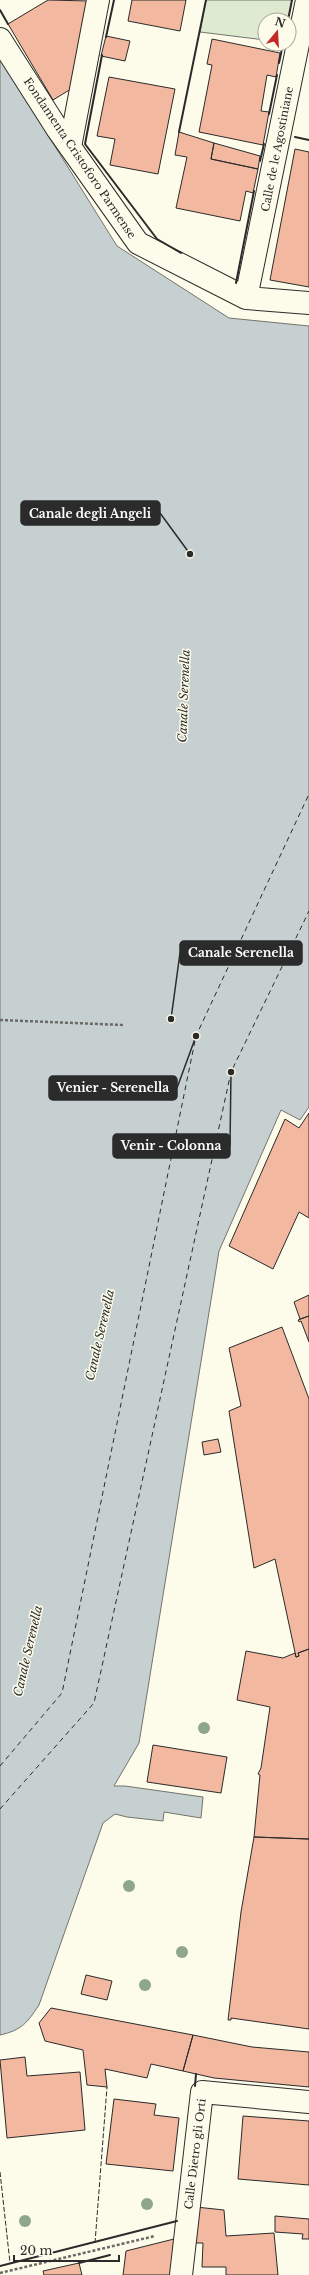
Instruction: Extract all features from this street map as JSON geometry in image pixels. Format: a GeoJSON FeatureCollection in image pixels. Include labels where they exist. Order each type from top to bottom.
{"type":"FeatureCollection","features":[{"type":"Feature","properties":{"kind":"street"},"geometry":{"type":"LineString","coordinates":[[70,147],[98,0]]}},
{"type":"Feature","properties":{"kind":"street","name":"Calle de le Agostiniane"},"geometry":{"type":"LineString","coordinates":[[246,298],[307,0]]}},
{"type":"Feature","properties":{"kind":"street","name":"Fondamenta Cristoforo Parmense"},"geometry":{"type":"LineString","coordinates":[[0,39],[70,147],[138,243],[246,298],[309,303]]}},
{"type":"Feature","properties":{"kind":"street","name":"Calle Dietro gli Orti"},"geometry":{"type":"LineString","coordinates":[[181,2275],[202,2092],[309,2102]]}},
{"type":"Feature","properties":{"kind":"path"},"geometry":{"type":"LineString","coordinates":[[0,1020],[123,1025]]}},
{"type":"Feature","properties":{"kind":"path"},"geometry":{"type":"LineString","coordinates":[[0,2274],[186,2228]]}},
{"type":"Feature","properties":{"kind":"green space"},"geometry":{"type":"Polygon","coordinates":[[[206,0],[292,0],[290,12],[257,12],[257,39],[200,32],[206,0]]]}},
{"type":"Feature","properties":{"kind":"water"},"geometry":{"type":"Polygon","coordinates":[[[0,58],[117,246],[229,318],[309,326],[309,1107],[300,1120],[281,1110],[219,1251],[139,1743],[114,1786],[125,1786],[203,1797],[201,1818],[164,1812],[163,1821],[127,1817],[115,1814],[103,1823],[39,2005],[31,2017],[23,2025],[14,2031],[0,2035],[0,58]]]}},
{"type":"Feature","properties":{"kind":"building"},"geometry":{"type":"Polygon","coordinates":[[[48,0],[89,1],[71,89],[53,100],[8,24],[48,0]]]}},
{"type":"Feature","properties":{"kind":"building"},"geometry":{"type":"Polygon","coordinates":[[[132,0],[186,0],[180,31],[128,21],[132,0]]]}},
{"type":"Feature","properties":{"kind":"building"},"geometry":{"type":"Polygon","coordinates":[[[106,36],[130,41],[125,61],[101,56],[106,36]]]}},
{"type":"Feature","properties":{"kind":"building"},"geometry":{"type":"Polygon","coordinates":[[[212,39],[257,48],[257,52],[280,53],[276,77],[267,75],[261,111],[269,112],[263,145],[199,132],[212,65],[207,64],[212,39]]]}},
{"type":"Feature","properties":{"kind":"building"},"geometry":{"type":"Polygon","coordinates":[[[109,77],[175,89],[158,174],[110,165],[115,139],[97,136],[109,77]]]}},
{"type":"Feature","properties":{"kind":"building"},"geometry":{"type":"Polygon","coordinates":[[[179,132],[214,143],[211,159],[258,169],[253,193],[246,191],[240,221],[176,208],[187,157],[175,155],[179,132]]]}},
{"type":"Feature","properties":{"kind":"building"},"geometry":{"type":"Polygon","coordinates":[[[214,143],[260,156],[258,169],[211,159],[214,143]]]}},
{"type":"Feature","properties":{"kind":"building"},"geometry":{"type":"Polygon","coordinates":[[[295,149],[309,152],[309,287],[270,280],[295,149]]]}},
{"type":"Feature","properties":{"kind":"building"},"geometry":{"type":"Polygon","coordinates":[[[309,1113],[309,1218],[299,1212],[273,1269],[229,1246],[285,1119],[299,1128],[309,1113]]]}},
{"type":"Feature","properties":{"kind":"building"},"geometry":{"type":"Polygon","coordinates":[[[309,1295],[309,1316],[300,1319],[294,1302],[309,1295]]]}},
{"type":"Feature","properties":{"kind":"building"},"geometry":{"type":"Polygon","coordinates":[[[309,1316],[309,1342],[301,1321],[299,1322],[298,1320],[309,1316]]]}},
{"type":"Feature","properties":{"kind":"building"},"geometry":{"type":"Polygon","coordinates":[[[282,1327],[309,1399],[309,1649],[298,1653],[299,1656],[296,1657],[275,1559],[254,1568],[229,1411],[241,1406],[229,1348],[282,1327]]]}},
{"type":"Feature","properties":{"kind":"building"},"geometry":{"type":"Polygon","coordinates":[[[218,1439],[221,1452],[204,1455],[202,1442],[218,1439]]]}},
{"type":"Feature","properties":{"kind":"building"},"geometry":{"type":"Polygon","coordinates":[[[309,1649],[309,1839],[254,1837],[260,1775],[258,1774],[261,1768],[270,1707],[237,1700],[246,1651],[283,1658],[295,1653],[296,1657],[299,1656],[298,1653],[309,1649]]]}},
{"type":"Feature","properties":{"kind":"building"},"geometry":{"type":"Polygon","coordinates":[[[153,1745],[227,1757],[221,1793],[147,1782],[153,1745]]]}},
{"type":"Feature","properties":{"kind":"building"},"geometry":{"type":"Polygon","coordinates":[[[254,1837],[309,1839],[309,2029],[231,2018],[231,2020],[228,2020],[241,1912],[254,1837]]]}},
{"type":"Feature","properties":{"kind":"building"},"geometry":{"type":"Polygon","coordinates":[[[86,1975],[112,1981],[107,2000],[81,1994],[86,1975]]]}},
{"type":"Feature","properties":{"kind":"building"},"geometry":{"type":"Polygon","coordinates":[[[51,2008],[193,2035],[183,2071],[151,2064],[147,2078],[105,2069],[107,2087],[87,2085],[83,2050],[45,2041],[39,2023],[51,2008]]]}},
{"type":"Feature","properties":{"kind":"building"},"geometry":{"type":"Polygon","coordinates":[[[193,2035],[252,2047],[309,2052],[309,2087],[214,2078],[183,2071],[193,2035]]]}},
{"type":"Feature","properties":{"kind":"building"},"geometry":{"type":"Polygon","coordinates":[[[25,2057],[27,2076],[80,2072],[85,2130],[7,2138],[0,2060],[25,2057]]]}},
{"type":"Feature","properties":{"kind":"building"},"geometry":{"type":"Polygon","coordinates":[[[114,2099],[156,2104],[154,2115],[179,2118],[173,2171],[106,2164],[114,2099]]]}},
{"type":"Feature","properties":{"kind":"building"},"geometry":{"type":"Polygon","coordinates":[[[243,2116],[309,2121],[309,2185],[238,2179],[243,2116]]]}},
{"type":"Feature","properties":{"kind":"building"},"geometry":{"type":"Polygon","coordinates":[[[196,2207],[224,2210],[226,2236],[274,2233],[278,2275],[226,2275],[226,2267],[202,2267],[203,2243],[192,2243],[196,2207]]]}},
{"type":"Feature","properties":{"kind":"building"},"geometry":{"type":"Polygon","coordinates":[[[275,2216],[309,2219],[309,2239],[302,2239],[303,2234],[275,2232],[275,2216]]]}},
{"type":"Feature","properties":{"kind":"building"},"geometry":{"type":"Polygon","coordinates":[[[174,2239],[171,2275],[123,2275],[126,2251],[174,2239]]]}},
{"type":"Feature","properties":{"kind":"building"},"geometry":{"type":"Polygon","coordinates":[[[79,2263],[82,2275],[44,2275],[43,2271],[79,2263]]]}},
{"type":"Feature","properties":{"kind":"ferry route"},"geometry":{"type":"LineString","coordinates":[[0,1766],[62,1693],[196,1036],[309,794]]}},
{"type":"Feature","properties":{"kind":"ferry route"},"geometry":{"type":"LineString","coordinates":[[0,1809],[94,1703],[231,1072],[309,911]]}},
{"type":"Feature","properties":{"kind":"fence"},"geometry":{"type":"LineString","coordinates":[[95,2243],[107,2087]]}},
{"type":"Feature","properties":{"kind":"fence"},"geometry":{"type":"LineString","coordinates":[[0,2172],[10,2263]]}},
{"type":"Feature","properties":{"kind":"wall"},"geometry":{"type":"LineString","coordinates":[[106,37],[114,0]]}},
{"type":"Feature","properties":{"kind":"wall"},"geometry":{"type":"LineString","coordinates":[[179,132],[206,0]]}},
{"type":"Feature","properties":{"kind":"wall"},"geometry":{"type":"LineString","coordinates":[[290,12],[292,0]]}},
{"type":"Feature","properties":{"kind":"wall"},"geometry":{"type":"LineString","coordinates":[[0,10],[8,24]]}},
{"type":"Feature","properties":{"kind":"wall"},"geometry":{"type":"LineString","coordinates":[[279,63],[281,52]]}},
{"type":"Feature","properties":{"kind":"wall"},"geometry":{"type":"LineString","coordinates":[[102,55],[85,144],[157,239],[181,253]]}},
{"type":"Feature","properties":{"kind":"wall"},"geometry":{"type":"LineString","coordinates":[[269,114],[277,75]]}},
{"type":"Feature","properties":{"kind":"wall"},"geometry":{"type":"LineString","coordinates":[[295,137],[309,140]]}},
{"type":"Feature","properties":{"kind":"wall"},"geometry":{"type":"LineString","coordinates":[[260,161],[264,144]]}},
{"type":"Feature","properties":{"kind":"wall"},"geometry":{"type":"LineString","coordinates":[[236,283],[254,191]]}},
{"type":"Feature","properties":{"kind":"wall"},"geometry":{"type":"LineString","coordinates":[[195,2086],[196,2074]]}},
{"type":"Feature","properties":{"kind":"wall"},"geometry":{"type":"LineString","coordinates":[[0,2266],[177,2221]]}},
{"type":"Feature","properties":{"kind":"wall"},"geometry":{"type":"LineString","coordinates":[[79,2263],[110,2255]]}},
{"type":"Feature","properties":{"kind":"place","name":"Canale degli Angeli"},"geometry":{"type":"Point","coordinates":[190,554]}},
{"type":"Feature","properties":{"kind":"place","name":"Canale Serenella"},"geometry":{"type":"Point","coordinates":[171,1019]}},
{"type":"Feature","properties":{"kind":"place","name":"Venier - Serenella"},"geometry":{"type":"Point","coordinates":[196,1036]}},
{"type":"Feature","properties":{"kind":"place","name":"Venir - Colonna"},"geometry":{"type":"Point","coordinates":[231,1072]}}]}
